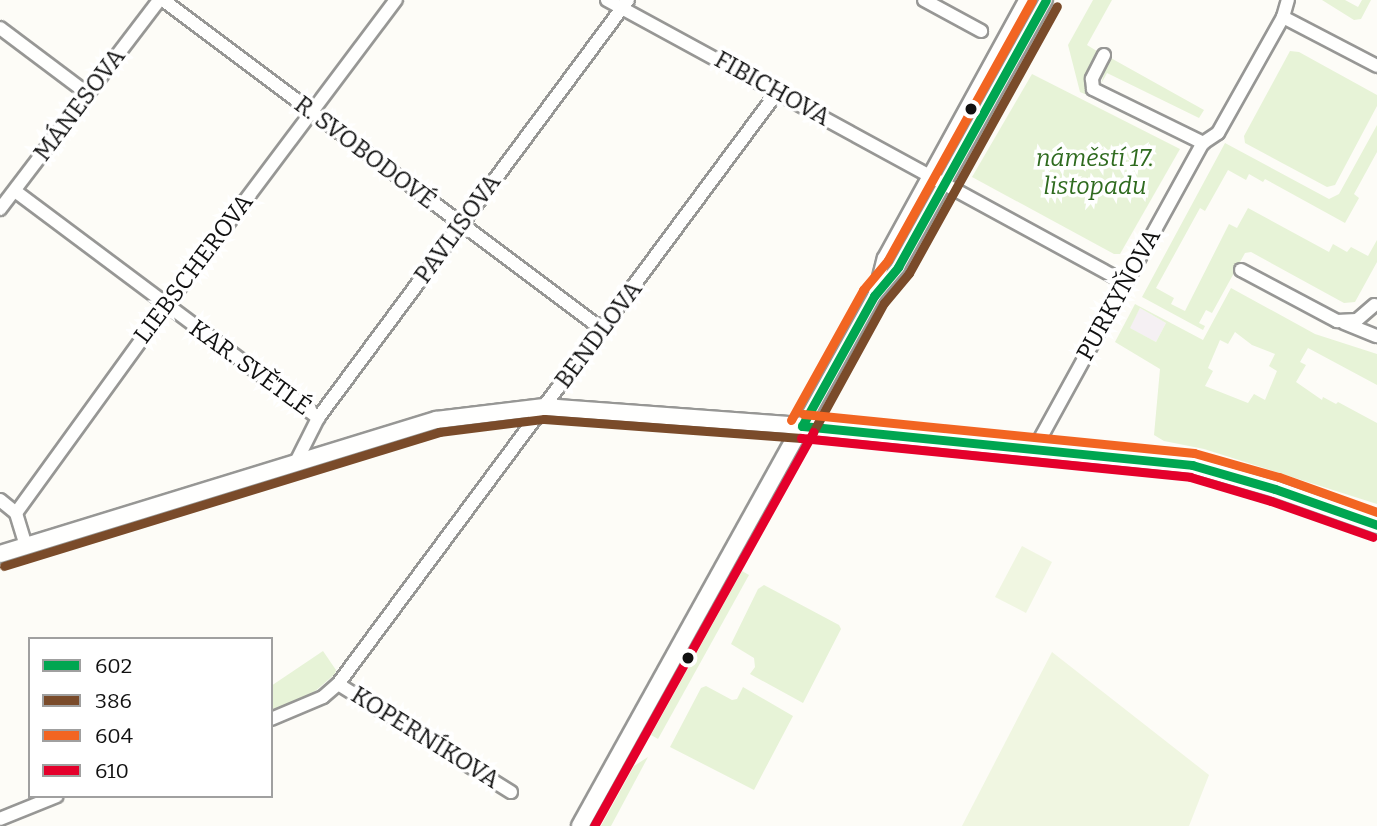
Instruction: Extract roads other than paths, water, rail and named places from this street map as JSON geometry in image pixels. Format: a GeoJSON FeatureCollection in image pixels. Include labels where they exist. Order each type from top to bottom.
{"type":"FeatureCollection","features":[{"type":"Feature","properties":{"kind":"street","name":"MÁNESOVA"},"geometry":{"type":"LineString","coordinates":[[1,205],[15,191],[161,0]]}},
{"type":"Feature","properties":{"kind":"street","name":"R. SVOBODOVÉ"},"geometry":{"type":"LineString","coordinates":[[161,0],[603,330]]}},
{"type":"Feature","properties":{"kind":"street","name":"LIEBSCHEROVA"},"geometry":{"type":"LineString","coordinates":[[16,513],[166,306],[396,0]]}},
{"type":"Feature","properties":{"kind":"street","name":"FIBICHOVA"},"geometry":{"type":"LineString","coordinates":[[607,0],[625,4],[936,180]]}},
{"type":"Feature","properties":{"kind":"street"},"geometry":{"type":"LineString","coordinates":[[924,0],[981,31]]}},
{"type":"Feature","properties":{"kind":"street"},"geometry":{"type":"LineString","coordinates":[[936,180],[1025,0]]}},
{"type":"Feature","properties":{"kind":"street"},"geometry":{"type":"LineString","coordinates":[[580,826],[874,296],[884,258],[936,180],[1046,0]]}},
{"type":"Feature","properties":{"kind":"street","name":"PURKYŇOVA"},"geometry":{"type":"LineString","coordinates":[[1035,448],[1203,143],[1218,133],[1283,17],[1288,0]]}},
{"type":"Feature","properties":{"kind":"street","name":"PAVLISOVA"},"geometry":{"type":"LineString","coordinates":[[296,462],[318,418],[625,4]]}},
{"type":"Feature","properties":{"kind":"street"},"geometry":{"type":"LineString","coordinates":[[1283,17],[1377,66]]}},
{"type":"Feature","properties":{"kind":"street"},"geometry":{"type":"LineString","coordinates":[[0,28],[88,94]]}},
{"type":"Feature","properties":{"kind":"street"},"geometry":{"type":"LineString","coordinates":[[1104,55],[1092,79],[1093,89],[1203,143]]}},
{"type":"Feature","properties":{"kind":"street","name":"BENDLOVA"},"geometry":{"type":"LineString","coordinates":[[273,718],[323,697],[338,684],[778,91]]}},
{"type":"Feature","properties":{"kind":"street"},"geometry":{"type":"LineString","coordinates":[[936,180],[1126,283]]}},
{"type":"Feature","properties":{"kind":"street","name":"KAR. SVĚTLÉ"},"geometry":{"type":"LineString","coordinates":[[15,191],[318,418]]}},
{"type":"Feature","properties":{"kind":"street"},"geometry":{"type":"LineString","coordinates":[[1241,270],[1337,321],[1377,334]]}},
{"type":"Feature","properties":{"kind":"street"},"geometry":{"type":"LineString","coordinates":[[1337,321],[1357,320],[1375,302]]}},
{"type":"Feature","properties":{"kind":"street"},"geometry":{"type":"LineString","coordinates":[[1375,302],[1371,318],[1377,334]]}},
{"type":"Feature","properties":{"kind":"street"},"geometry":{"type":"LineString","coordinates":[[0,554],[436,420],[544,407],[802,426],[1192,465],[1275,489],[1377,525]]}},
{"type":"Feature","properties":{"kind":"street"},"geometry":{"type":"LineString","coordinates":[[0,500],[16,513],[26,546]]}},
{"type":"Feature","properties":{"kind":"street","name":"KOPERNÍKOVA"},"geometry":{"type":"LineString","coordinates":[[338,684],[512,792]]}},
{"type":"Feature","properties":{"kind":"street"},"geometry":{"type":"LineString","coordinates":[[0,819],[52,798]]}},
{"type":"Feature","properties":{"kind":"park label","name":"náměstí 17. listopadu"},"geometry":{"type":"Point","coordinates":[1095,173]}}]}
